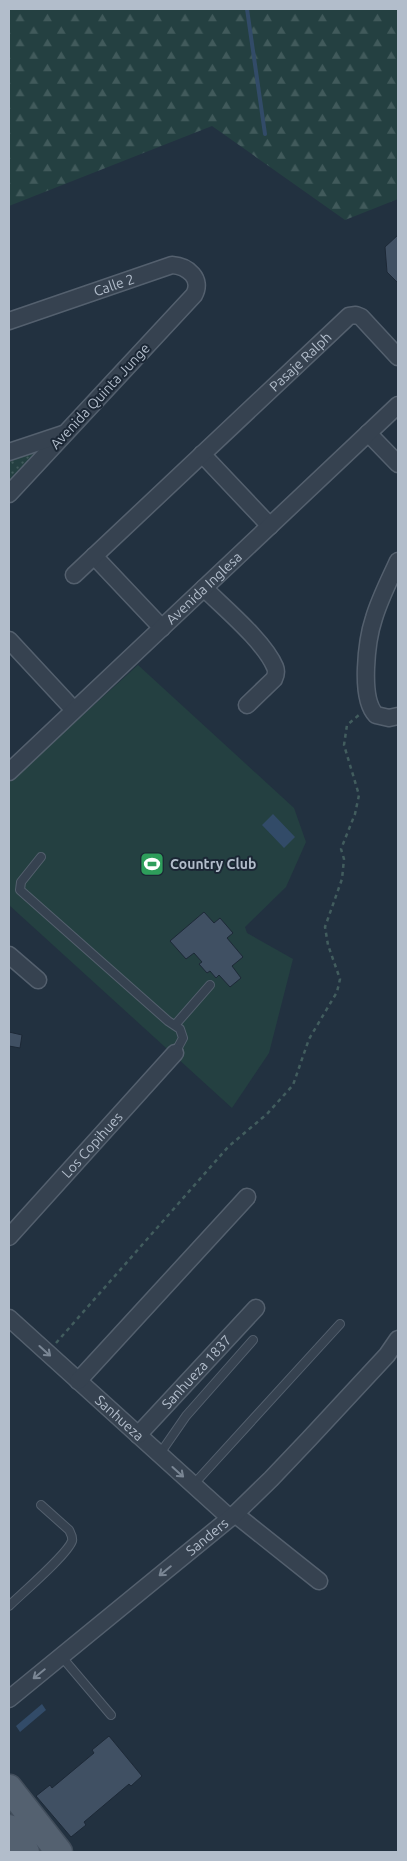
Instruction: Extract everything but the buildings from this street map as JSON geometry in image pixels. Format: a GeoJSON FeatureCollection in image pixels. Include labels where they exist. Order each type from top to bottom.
{"type":"FeatureCollection","features":[{"type":"Feature","properties":{"kind":"main road"},"geometry":{"type":"LineString","coordinates":[[9,1788],[59,1852]]}},
{"type":"Feature","properties":{"kind":"main road"},"geometry":{"type":"LineString","coordinates":[[9,1828],[26,1852]]}},
{"type":"Feature","properties":{"kind":"street","name":"Calle 2"},"geometry":{"type":"LineString","coordinates":[[9,321],[172,265],[184,267],[196,279],[197,288],[191,298]]}},
{"type":"Feature","properties":{"kind":"street","name":"Avenida Quinta Junge"},"geometry":{"type":"LineString","coordinates":[[9,494],[191,298]]}},
{"type":"Feature","properties":{"kind":"street","name":"Pasaje Ralph"},"geometry":{"type":"LineString","coordinates":[[74,575],[349,316],[356,315],[361,317],[398,357]]}},
{"type":"Feature","properties":{"kind":"street","name":"Avenida Inglesa"},"geometry":{"type":"LineString","coordinates":[[9,772],[398,404]]}},
{"type":"Feature","properties":{"kind":"street"},"geometry":{"type":"LineString","coordinates":[[9,452],[66,433]]}},
{"type":"Feature","properties":{"kind":"street"},"geometry":{"type":"LineString","coordinates":[[368,433],[398,464]]}},
{"type":"Feature","properties":{"kind":"street"},"geometry":{"type":"LineString","coordinates":[[202,454],[270,526]]}},
{"type":"Feature","properties":{"kind":"street"},"geometry":{"type":"LineString","coordinates":[[94,556],[162,628]]}},
{"type":"Feature","properties":{"kind":"street"},"geometry":{"type":"LineString","coordinates":[[398,561],[378,606],[371,628],[368,642],[366,686],[372,711],[379,716],[390,718],[398,716]]}},
{"type":"Feature","properties":{"kind":"street"},"geometry":{"type":"LineString","coordinates":[[204,588],[250,635],[275,667],[276,675],[274,679],[246,705]]}},
{"type":"Feature","properties":{"kind":"street"},"geometry":{"type":"LineString","coordinates":[[11,647],[74,710]]}},
{"type":"Feature","properties":{"kind":"street"},"geometry":{"type":"LineString","coordinates":[[9,955],[38,980]]}},
{"type":"Feature","properties":{"kind":"street","name":"Los Copihues"},"geometry":{"type":"LineString","coordinates":[[9,1237],[175,1053]]}},
{"type":"Feature","properties":{"kind":"street"},"geometry":{"type":"LineString","coordinates":[[78,1380],[247,1197]]}},
{"type":"Feature","properties":{"kind":"street","name":"Sanhueza 1837"},"geometry":{"type":"LineString","coordinates":[[138,1435],[256,1308]]}},
{"type":"Feature","properties":{"kind":"street","name":"Sanhueza"},"geometry":{"type":"LineString","coordinates":[[9,1318],[193,1486],[319,1580]]}},
{"type":"Feature","properties":{"kind":"street","name":"Sanders"},"geometry":{"type":"LineString","coordinates":[[9,1699],[232,1516],[271,1479],[387,1355],[398,1339]]}},
{"type":"Feature","properties":{"kind":"lane"},"geometry":{"type":"LineString","coordinates":[[41,858],[21,882],[20,890],[182,1031],[183,1038],[175,1053]]}},
{"type":"Feature","properties":{"kind":"lane"},"geometry":{"type":"LineString","coordinates":[[176,1025],[210,985]]}},
{"type":"Feature","properties":{"kind":"lane"},"geometry":{"type":"LineString","coordinates":[[193,1486],[340,1324]]}},
{"type":"Feature","properties":{"kind":"lane"},"geometry":{"type":"LineString","coordinates":[[160,1455],[186,1416],[253,1340]]}},
{"type":"Feature","properties":{"kind":"lane"},"geometry":{"type":"LineString","coordinates":[[9,1606],[62,1554],[72,1540],[69,1530],[40,1505]]}},
{"type":"Feature","properties":{"kind":"lane"},"geometry":{"type":"LineString","coordinates":[[61,1656],[111,1716]]}},
{"type":"Feature","properties":{"kind":"path"},"geometry":{"type":"LineString","coordinates":[[47,1352],[228,1147],[267,1114],[293,1086],[309,1039],[337,992],[340,979],[328,945],[326,926],[342,879],[344,859],[341,848],[359,795],[344,745],[347,725],[370,706]]}},
{"type":"Feature","properties":{"kind":"green space"},"geometry":{"type":"Polygon","coordinates":[[[9,9],[398,9],[398,199],[345,220],[212,126],[9,206],[9,9]]]}},
{"type":"Feature","properties":{"kind":"green space"},"geometry":{"type":"Polygon","coordinates":[[[40,447],[9,481],[9,456],[40,447]]]}},
{"type":"Feature","properties":{"kind":"green space","name":"Country Club"},"geometry":{"type":"Polygon","coordinates":[[[138,665],[294,808],[306,842],[286,887],[245,927],[247,933],[293,959],[269,1053],[232,1108],[9,905],[9,782],[138,665]]]}},
{"type":"Feature","properties":{"kind":"water"},"geometry":{"type":"Polygon","coordinates":[[[273,814],[295,837],[284,848],[262,825],[273,814]]]}},
{"type":"Feature","properties":{"kind":"water"},"geometry":{"type":"Polygon","coordinates":[[[42,1704],[46,1710],[20,1732],[16,1726],[42,1704]]]}},
{"type":"Feature","properties":{"kind":"waterway"},"geometry":{"type":"LineString","coordinates":[[247,9],[265,134]]}},
{"type":"Feature","properties":{"kind":"place","name":"Country Club"},"geometry":{"type":"Point","coordinates":[152,864]}}]}
